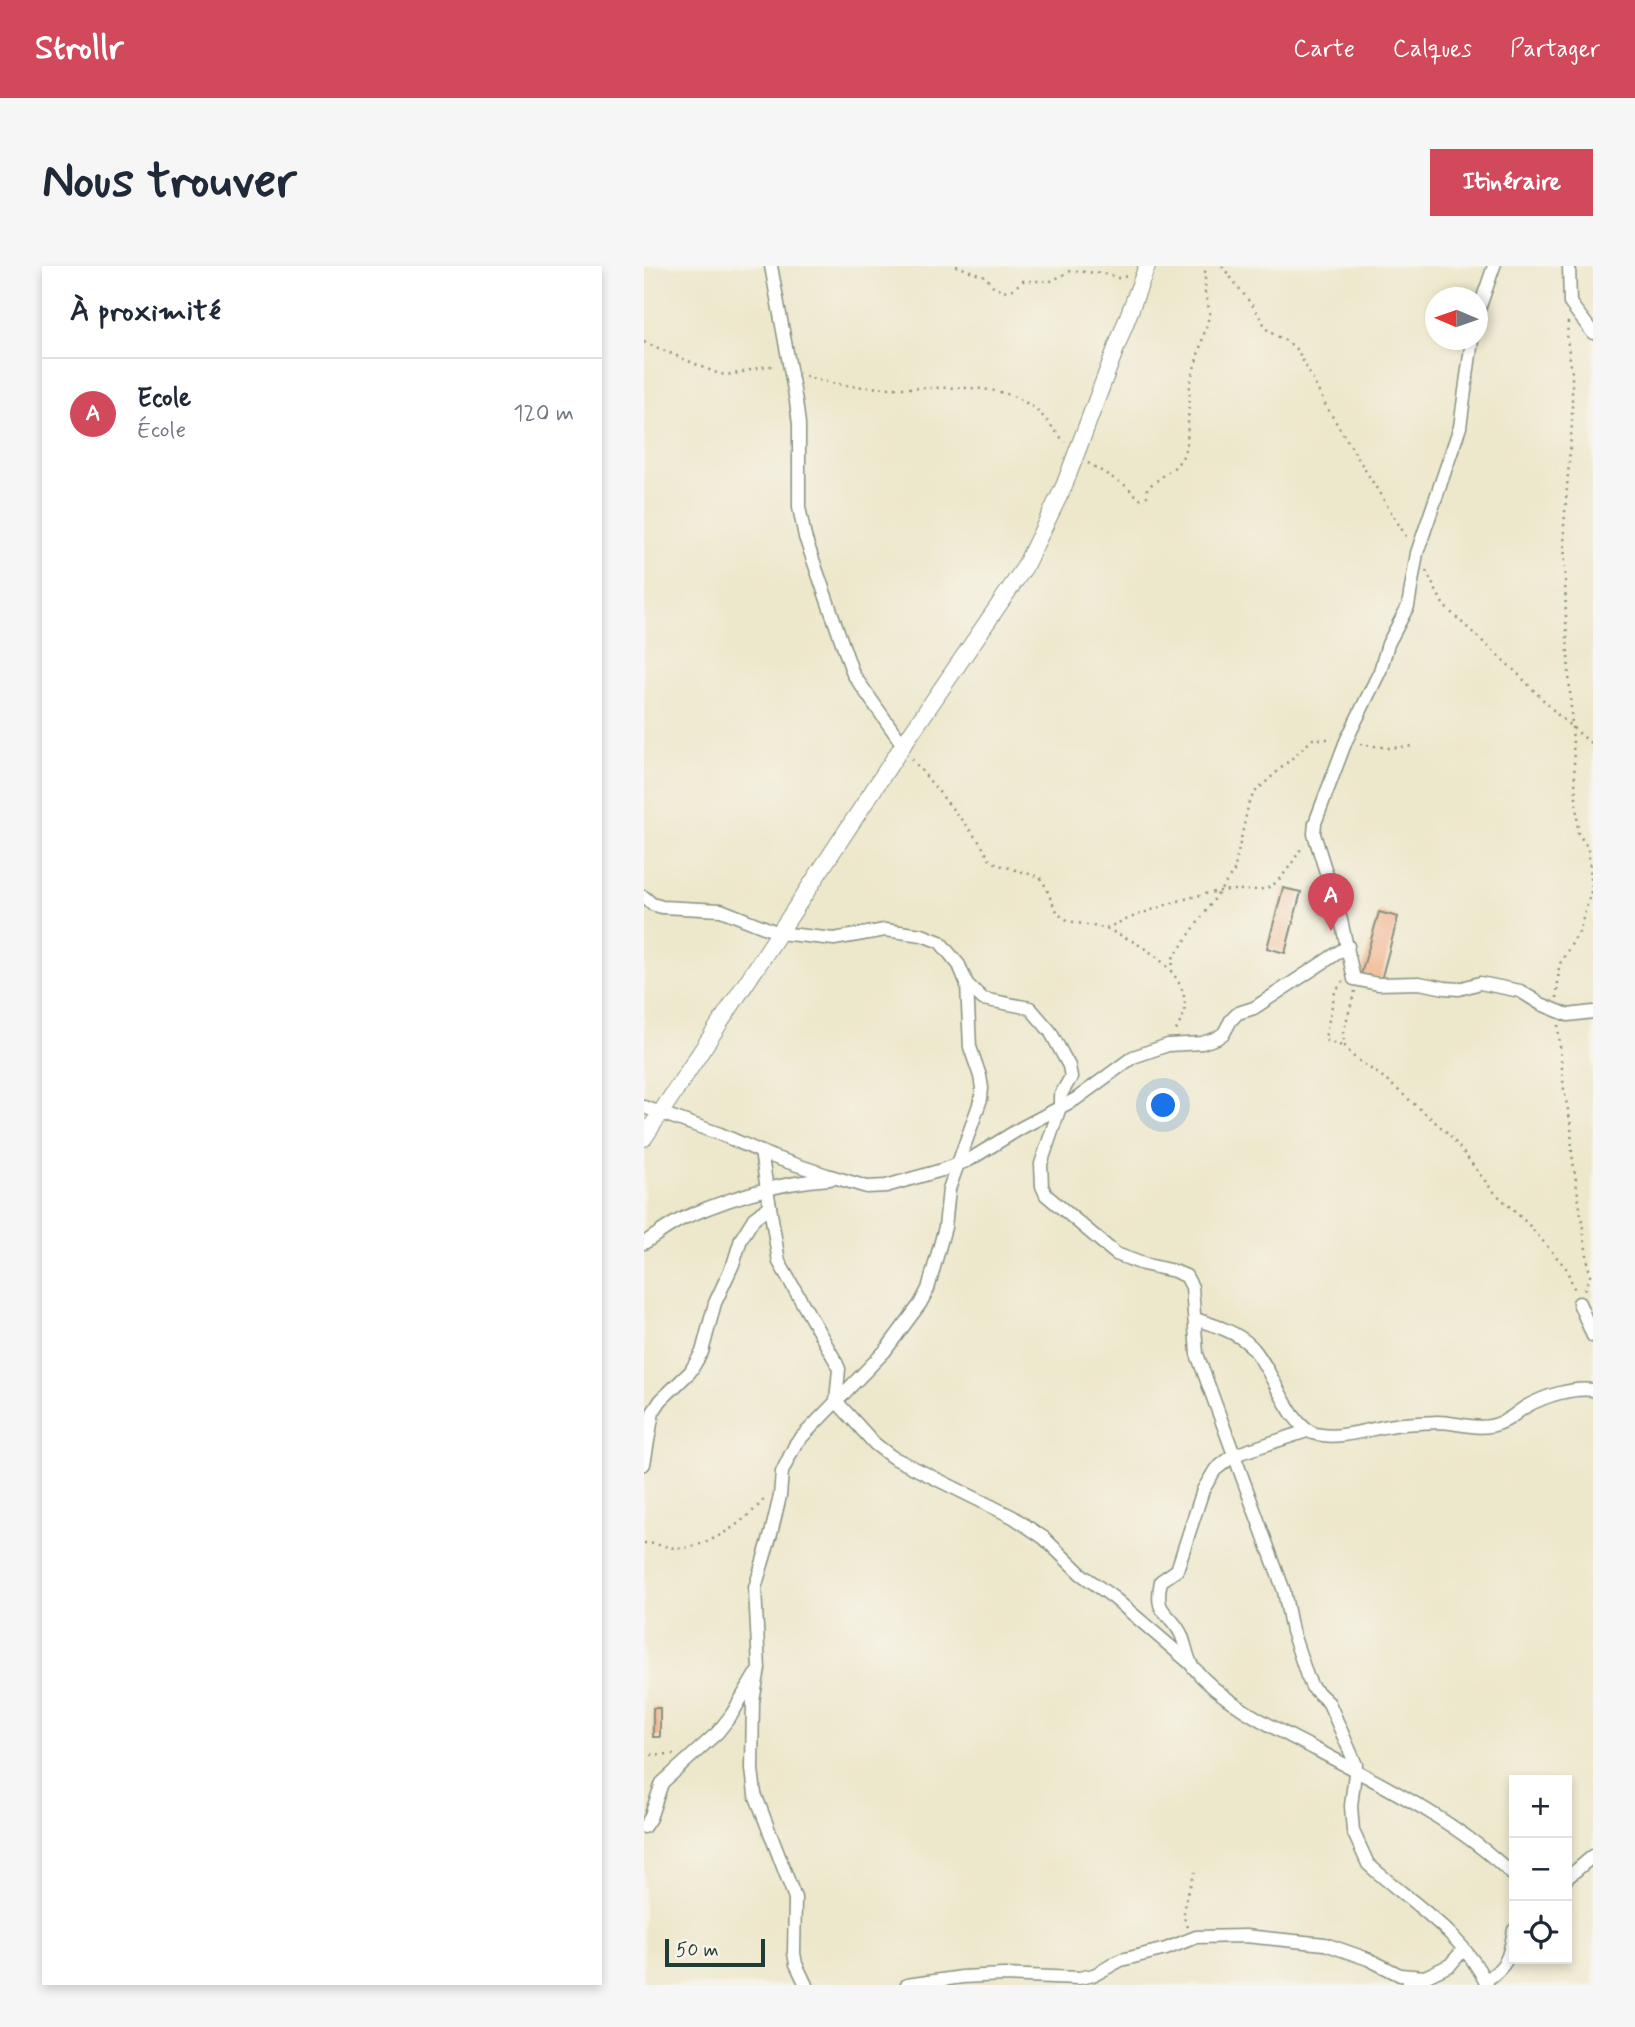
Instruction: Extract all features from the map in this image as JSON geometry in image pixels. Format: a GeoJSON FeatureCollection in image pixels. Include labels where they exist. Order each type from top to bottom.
{"type":"FeatureCollection","features":[{"type":"Feature","properties":{"kind":"street"},"geometry":{"type":"LineString","coordinates":[[771,266],[799,424],[799,507],[805,537],[853,674],[903,745]]}},
{"type":"Feature","properties":{"kind":"street"},"geometry":{"type":"LineString","coordinates":[[1487,287],[1494,266]]}},
{"type":"Feature","properties":{"kind":"street"},"geometry":{"type":"LineString","coordinates":[[1570,266],[1570,303],[1593,333]]}},
{"type":"Feature","properties":{"kind":"street"},"geometry":{"type":"LineString","coordinates":[[644,1138],[903,745],[1024,568],[1041,536],[1076,454],[1146,269]]}},
{"type":"Feature","properties":{"kind":"street"},"geometry":{"type":"LineString","coordinates":[[1471,350],[1460,427],[1417,553],[1408,606],[1388,644],[1380,671],[1346,741],[1315,823],[1314,834],[1348,946],[1355,979],[1419,983],[1459,989],[1480,983],[1520,991],[1568,1015],[1593,1012]]}},
{"type":"Feature","properties":{"kind":"street"},"geometry":{"type":"LineString","coordinates":[[644,897],[652,904],[662,907],[721,910],[779,933],[834,939],[885,930],[922,935],[940,942],[948,950],[967,984],[983,999],[1030,1008],[1050,1031],[1069,1066],[1071,1077],[1060,1096],[1060,1107],[1041,1164],[1042,1186],[1046,1195],[1116,1254],[1186,1276],[1192,1287],[1197,1354],[1284,1591],[1292,1631],[1307,1676],[1312,1687],[1329,1703],[1356,1765],[1352,1806],[1353,1831],[1368,1864],[1451,1935],[1486,1983],[1500,1971],[1509,1952]]}},
{"type":"Feature","properties":{"kind":"street"},"geometry":{"type":"LineString","coordinates":[[644,1107],[837,1178],[867,1187],[886,1186],[957,1164],[1076,1099],[1133,1057],[1168,1045],[1202,1043],[1217,1038],[1224,1034],[1238,1013],[1254,1007],[1348,946]]}},
{"type":"Feature","properties":{"kind":"street"},"geometry":{"type":"LineString","coordinates":[[806,1985],[794,1953],[795,1898],[755,1794],[752,1769],[753,1701],[759,1669],[755,1588],[780,1496],[782,1472],[796,1443],[885,1350],[920,1304],[928,1289],[945,1227],[949,1189],[981,1099],[982,1088],[970,1047],[967,984]]}},
{"type":"Feature","properties":{"kind":"street"},"geometry":{"type":"LineString","coordinates":[[761,1152],[779,1262],[839,1369],[836,1401],[875,1444],[892,1457],[1013,1517],[1044,1538],[1082,1574],[1191,1664],[1214,1689],[1275,1730],[1415,1802],[1489,1852],[1509,1871]]}},
{"type":"Feature","properties":{"kind":"street"},"geometry":{"type":"LineString","coordinates":[[644,1243],[684,1217],[767,1188],[795,1181],[837,1178]]}},
{"type":"Feature","properties":{"kind":"street"},"geometry":{"type":"LineString","coordinates":[[644,1464],[653,1412],[661,1400],[690,1373],[702,1352],[715,1303],[734,1262],[741,1239],[754,1218],[771,1206]]}},
{"type":"Feature","properties":{"kind":"street"},"geometry":{"type":"LineString","coordinates":[[1579,1303],[1593,1336]]}},
{"type":"Feature","properties":{"kind":"street"},"geometry":{"type":"LineString","coordinates":[[1195,1319],[1243,1339],[1254,1348],[1271,1373],[1291,1414],[1307,1431],[1318,1435],[1440,1422],[1485,1427],[1501,1423],[1528,1405],[1569,1391],[1593,1390]]}},
{"type":"Feature","properties":{"kind":"street"},"geometry":{"type":"LineString","coordinates":[[1191,1664],[1180,1632],[1161,1610],[1159,1591],[1161,1581],[1177,1570],[1203,1490],[1216,1470],[1234,1455],[1307,1431]]}},
{"type":"Feature","properties":{"kind":"street"},"geometry":{"type":"LineString","coordinates":[[644,1827],[650,1818],[662,1783],[693,1757],[732,1714],[759,1669]]}},
{"type":"Feature","properties":{"kind":"street"},"geometry":{"type":"LineString","coordinates":[[1572,1874],[1593,1856]]}},
{"type":"Feature","properties":{"kind":"street"},"geometry":{"type":"LineString","coordinates":[[907,1985],[922,1981],[1004,1975],[1079,1978],[1094,1975],[1121,1960],[1166,1949],[1196,1937],[1245,1936],[1325,1944],[1368,1959],[1400,1975],[1425,1977]]}},
{"type":"Feature","properties":{"kind":"street"},"geometry":{"type":"LineString","coordinates":[[1408,1985],[1450,1965],[1463,1950]]}},
{"type":"Feature","properties":{"kind":"path"},"geometry":{"type":"LineString","coordinates":[[956,266],[985,276],[994,288],[1003,290],[1013,289],[1023,281],[1051,281],[1071,271],[1101,273],[1118,278],[1146,269]]}},
{"type":"Feature","properties":{"kind":"path"},"geometry":{"type":"LineString","coordinates":[[644,342],[719,374],[730,376],[764,365],[779,366],[815,379],[866,386],[979,387],[1016,397],[1040,413],[1076,454],[1126,486],[1140,499],[1147,496],[1147,488],[1154,481],[1177,466],[1187,443],[1190,383],[1210,313],[1205,293],[1205,266]]}},
{"type":"Feature","properties":{"kind":"path"},"geometry":{"type":"LineString","coordinates":[[1222,266],[1268,331],[1298,351],[1326,406],[1417,553],[1444,606],[1593,745]]}},
{"type":"Feature","properties":{"kind":"path"},"geometry":{"type":"LineString","coordinates":[[1570,303],[1567,338],[1572,373],[1572,423],[1564,526],[1566,620],[1578,833],[1588,848],[1592,888],[1579,932],[1559,965],[1556,1010],[1564,1090],[1571,1125],[1572,1154],[1590,1276],[1579,1303]]}},
{"type":"Feature","properties":{"kind":"path"},"geometry":{"type":"LineString","coordinates":[[1172,972],[1173,958],[1234,871],[1249,802],[1255,792],[1313,739],[1327,737],[1389,748],[1415,746]]}},
{"type":"Feature","properties":{"kind":"path"},"geometry":{"type":"LineString","coordinates":[[903,745],[920,772],[981,844],[989,859],[999,865],[1040,877],[1059,915],[1105,929],[1139,945],[1172,972],[1185,1001],[1185,1009],[1168,1045]]}},
{"type":"Feature","properties":{"kind":"path"},"geometry":{"type":"LineString","coordinates":[[1105,929],[1133,916],[1222,891],[1272,886],[1296,858],[1315,823]]}},
{"type":"Feature","properties":{"kind":"path"},"geometry":{"type":"LineString","coordinates":[[1345,1047],[1343,1033],[1355,979],[1340,983],[1335,992],[1325,1033],[1327,1041],[1345,1047],[1449,1135],[1492,1190],[1528,1224],[1566,1268],[1579,1303]]}},
{"type":"Feature","properties":{"kind":"path"},"geometry":{"type":"LineString","coordinates":[[644,1543],[685,1548],[706,1540],[744,1521],[768,1495]]}},
{"type":"Feature","properties":{"kind":"path"},"geometry":{"type":"LineString","coordinates":[[644,1755],[666,1753],[693,1757]]}},
{"type":"Feature","properties":{"kind":"path"},"geometry":{"type":"LineString","coordinates":[[1195,1872],[1183,1909],[1189,1931],[1196,1937]]}},
{"type":"Feature","properties":{"kind":"building"},"geometry":{"type":"Polygon","coordinates":[[[1283,888],[1301,892],[1285,953],[1267,948],[1283,888]]]}},
{"type":"Feature","properties":{"kind":"building"},"geometry":{"type":"Polygon","coordinates":[[[1379,912],[1398,917],[1381,980],[1361,974],[1379,912]]]}},
{"type":"Feature","properties":{"kind":"building"},"geometry":{"type":"Polygon","coordinates":[[[653,1708],[660,1708],[660,1737],[653,1737],[653,1708]]]}},
{"type":"Feature","properties":{"kind":"place","name":"Ecole"},"geometry":{"type":"Point","coordinates":[1331,931]}}]}
